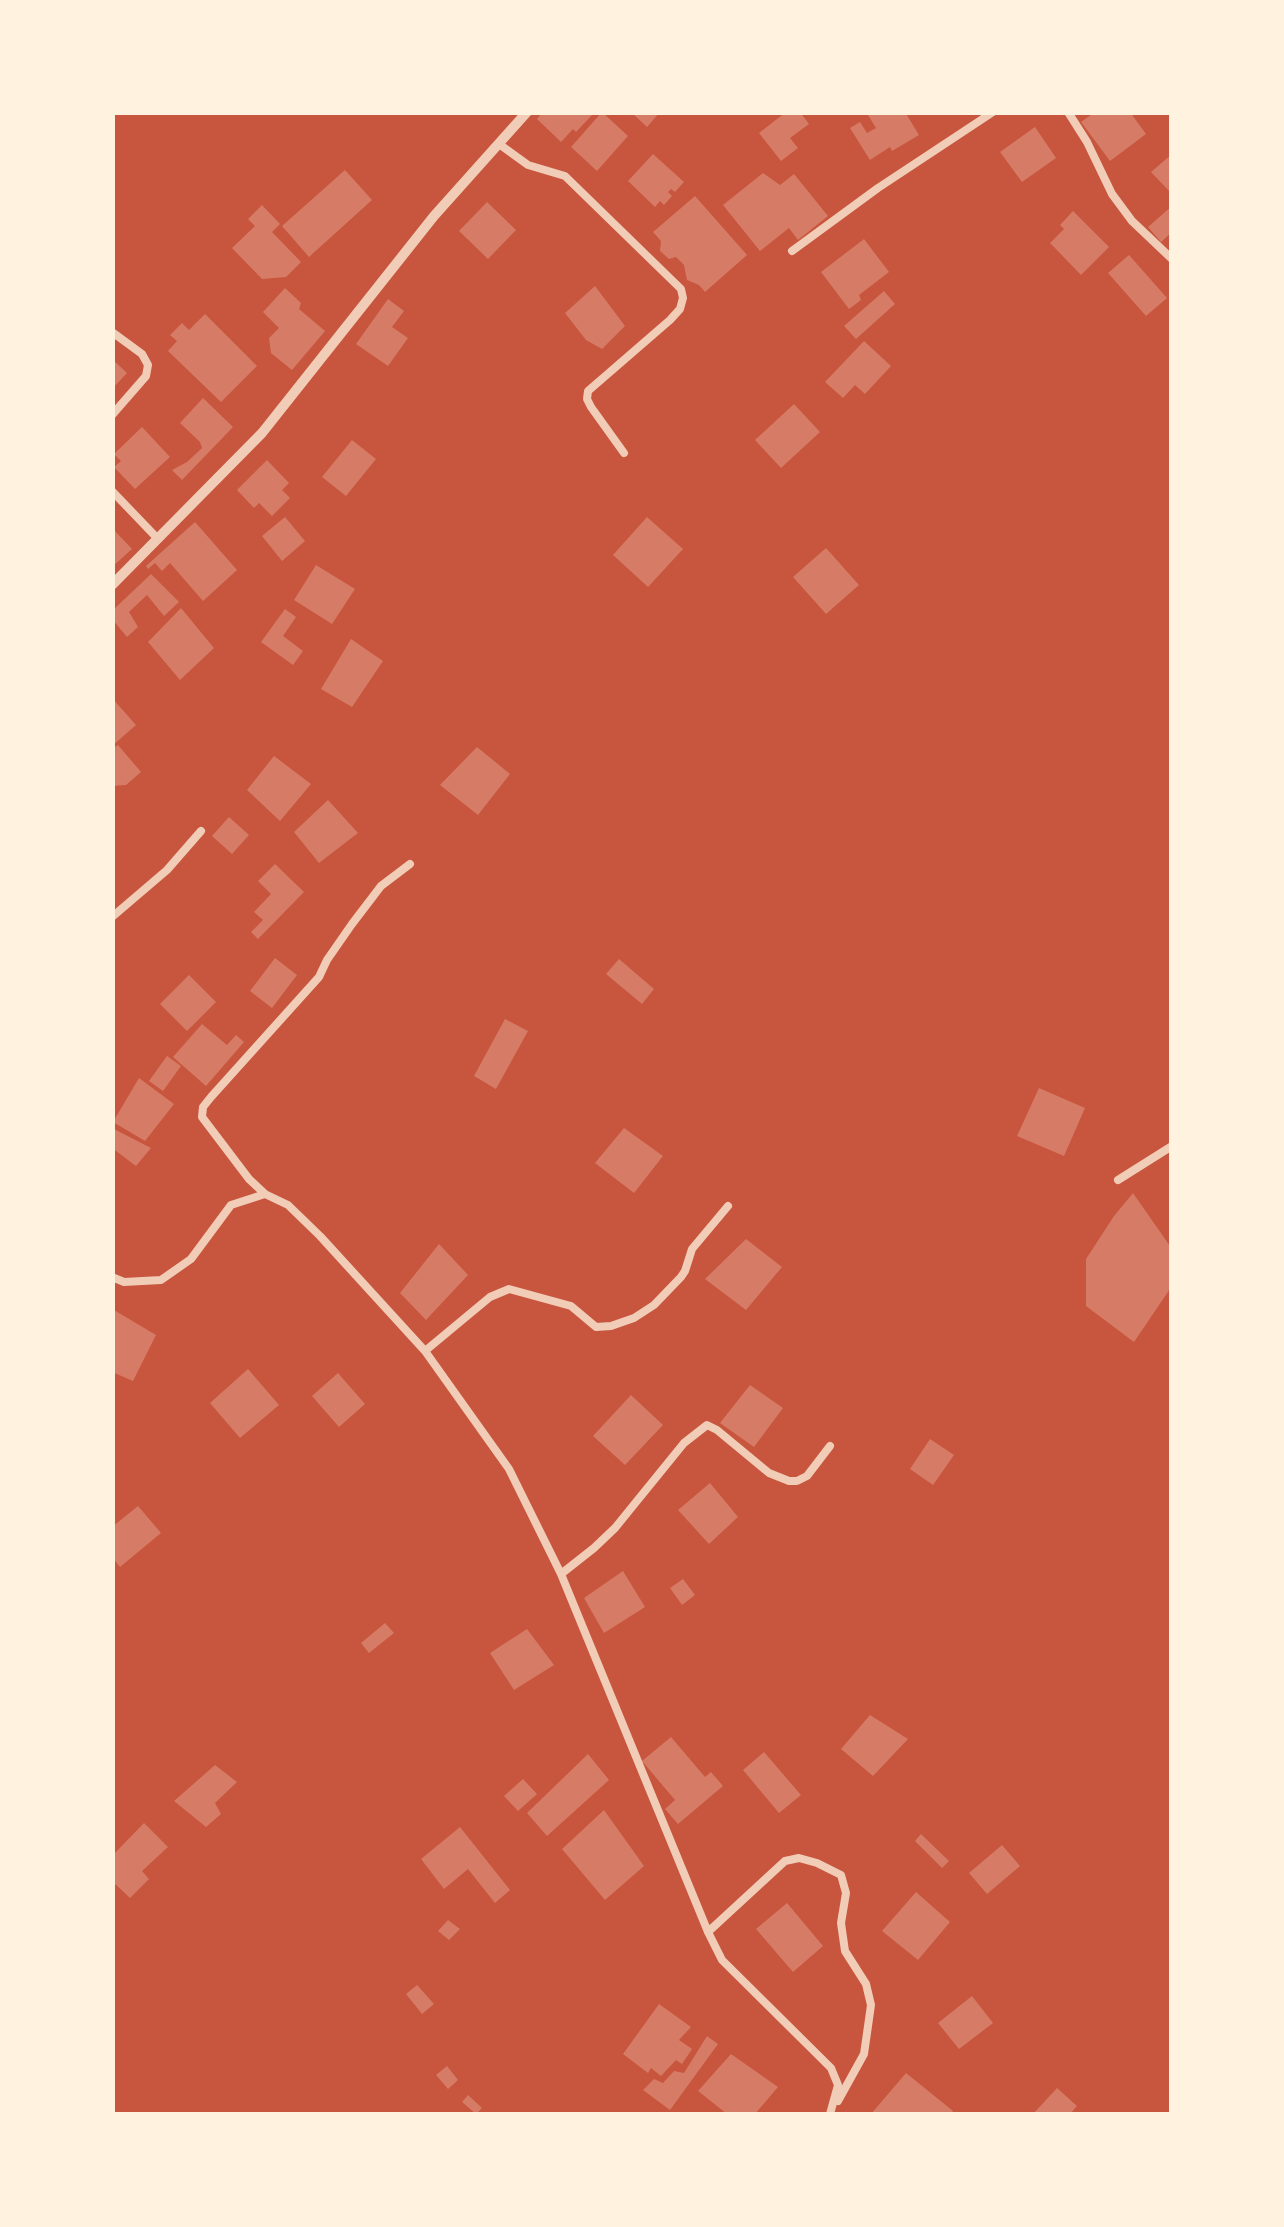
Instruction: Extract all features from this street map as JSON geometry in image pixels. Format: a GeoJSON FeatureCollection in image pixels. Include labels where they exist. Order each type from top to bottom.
{"type":"FeatureCollection","features":[{"type":"Feature","properties":{"kind":"street"},"geometry":{"type":"LineString","coordinates":[[112,585],[262,433],[434,216],[527,112]]}},
{"type":"Feature","properties":{"kind":"street"},"geometry":{"type":"LineString","coordinates":[[792,251],[878,188],[994,112]]}},
{"type":"Feature","properties":{"kind":"street"},"geometry":{"type":"LineString","coordinates":[[1068,112],[1112,194],[1132,221],[1172,258]]}},
{"type":"Feature","properties":{"kind":"street"},"geometry":{"type":"LineString","coordinates":[[499,144],[528,165],[565,176],[681,289],[680,309],[670,320],[588,391],[591,407],[624,453]]}},
{"type":"Feature","properties":{"kind":"street"},"geometry":{"type":"LineString","coordinates":[[112,332],[142,354],[148,365],[146,376],[112,415]]}},
{"type":"Feature","properties":{"kind":"street"},"geometry":{"type":"LineString","coordinates":[[112,492],[158,539]]}},
{"type":"Feature","properties":{"kind":"street"},"geometry":{"type":"LineString","coordinates":[[112,917],[167,870],[201,830]]}},
{"type":"Feature","properties":{"kind":"street"},"geometry":{"type":"LineString","coordinates":[[410,864],[382,886],[327,960],[319,977],[203,1107],[202,1117],[264,1194],[288,1205],[320,1236],[425,1351],[508,1470],[561,1574],[722,1960],[831,2068],[838,2085],[832,2112]]}},
{"type":"Feature","properties":{"kind":"street"},"geometry":{"type":"LineString","coordinates":[[1118,1180],[1172,1146]]}},
{"type":"Feature","properties":{"kind":"street"},"geometry":{"type":"LineString","coordinates":[[112,1277],[124,1282],[161,1280],[190,1259],[232,1205],[264,1194]]}},
{"type":"Feature","properties":{"kind":"street"},"geometry":{"type":"LineString","coordinates":[[425,1351],[490,1298],[509,1289],[571,1306],[596,1328],[634,1318],[681,1277],[692,1249],[728,1206]]}},
{"type":"Feature","properties":{"kind":"street"},"geometry":{"type":"LineString","coordinates":[[561,1574],[615,1528],[684,1443],[707,1425],[769,1474],[788,1481],[807,1476],[830,1446]]}},
{"type":"Feature","properties":{"kind":"street"},"geometry":{"type":"LineString","coordinates":[[708,1932],[785,1861],[799,1858],[817,1862],[841,1875],[846,1892],[841,1922],[846,1951],[866,1984],[871,2005],[864,2054],[832,2112]]}},
{"type":"Feature","properties":{"kind":"building"},"geometry":{"type":"Polygon","coordinates":[[[543,112],[592,115],[561,142],[537,119],[543,112]]]}},
{"type":"Feature","properties":{"kind":"building"},"geometry":{"type":"Polygon","coordinates":[[[602,112],[628,136],[597,171],[571,147],[602,112]]]}},
{"type":"Feature","properties":{"kind":"building"},"geometry":{"type":"Polygon","coordinates":[[[631,112],[660,112],[647,127],[631,112]]]}},
{"type":"Feature","properties":{"kind":"building"},"geometry":{"type":"Polygon","coordinates":[[[786,112],[800,112],[809,124],[790,138],[798,148],[781,161],[759,133],[786,112]]]}},
{"type":"Feature","properties":{"kind":"building"},"geometry":{"type":"Polygon","coordinates":[[[905,112],[919,135],[870,160],[850,128],[860,122],[867,133],[876,128],[868,115],[905,112]]]}},
{"type":"Feature","properties":{"kind":"building"},"geometry":{"type":"Polygon","coordinates":[[[1095,112],[1130,112],[1146,134],[1110,161],[1081,122],[1095,112]]]}},
{"type":"Feature","properties":{"kind":"building"},"geometry":{"type":"Polygon","coordinates":[[[1035,127],[1056,158],[1022,182],[1000,152],[1035,127]]]}},
{"type":"Feature","properties":{"kind":"building"},"geometry":{"type":"Polygon","coordinates":[[[653,154],[684,182],[675,192],[668,192],[672,196],[664,205],[660,201],[655,207],[628,181],[653,154]]]}},
{"type":"Feature","properties":{"kind":"building"},"geometry":{"type":"Polygon","coordinates":[[[1172,154],[1172,194],[1151,172],[1172,154]]]}},
{"type":"Feature","properties":{"kind":"building"},"geometry":{"type":"Polygon","coordinates":[[[345,170],[372,200],[309,257],[282,226],[345,170]]]}},
{"type":"Feature","properties":{"kind":"building"},"geometry":{"type":"Polygon","coordinates":[[[763,173],[780,185],[794,174],[828,216],[798,240],[789,228],[760,251],[723,205],[763,173]]]}},
{"type":"Feature","properties":{"kind":"building"},"geometry":{"type":"Polygon","coordinates":[[[695,196],[747,255],[705,292],[687,280],[684,265],[676,257],[669,259],[660,251],[661,241],[653,232],[695,196]]]}},
{"type":"Feature","properties":{"kind":"building"},"geometry":{"type":"Polygon","coordinates":[[[487,202],[516,230],[488,259],[459,231],[487,202]]]}},
{"type":"Feature","properties":{"kind":"building"},"geometry":{"type":"Polygon","coordinates":[[[262,205],[280,224],[272,232],[301,262],[286,277],[262,279],[232,248],[255,226],[248,219],[262,205]]]}},
{"type":"Feature","properties":{"kind":"building"},"geometry":{"type":"Polygon","coordinates":[[[1172,206],[1172,232],[1161,242],[1148,227],[1172,206]]]}},
{"type":"Feature","properties":{"kind":"building"},"geometry":{"type":"Polygon","coordinates":[[[1073,211],[1109,247],[1081,275],[1050,243],[1064,229],[1060,225],[1073,211]]]}},
{"type":"Feature","properties":{"kind":"building"},"geometry":{"type":"Polygon","coordinates":[[[864,239],[889,272],[859,295],[861,300],[849,309],[821,272],[864,239]]]}},
{"type":"Feature","properties":{"kind":"building"},"geometry":{"type":"Polygon","coordinates":[[[1129,255],[1167,298],[1146,316],[1108,273],[1129,255]]]}},
{"type":"Feature","properties":{"kind":"building"},"geometry":{"type":"Polygon","coordinates":[[[595,286],[625,326],[602,349],[586,340],[565,313],[595,286]]]}},
{"type":"Feature","properties":{"kind":"building"},"geometry":{"type":"Polygon","coordinates":[[[285,288],[301,303],[299,309],[325,331],[292,370],[271,353],[269,338],[279,328],[263,312],[285,288]]]}},
{"type":"Feature","properties":{"kind":"building"},"geometry":{"type":"Polygon","coordinates":[[[884,291],[895,304],[856,339],[844,326],[884,291]]]}},
{"type":"Feature","properties":{"kind":"building"},"geometry":{"type":"Polygon","coordinates":[[[388,299],[404,311],[392,327],[408,338],[388,366],[356,344],[388,299]]]}},
{"type":"Feature","properties":{"kind":"building"},"geometry":{"type":"Polygon","coordinates":[[[205,314],[257,366],[221,402],[168,351],[177,341],[170,335],[182,323],[189,330],[205,314]]]}},
{"type":"Feature","properties":{"kind":"building"},"geometry":{"type":"Polygon","coordinates":[[[864,341],[891,366],[865,394],[855,385],[843,398],[825,382],[864,341]]]}},
{"type":"Feature","properties":{"kind":"building"},"geometry":{"type":"Polygon","coordinates":[[[112,359],[127,373],[112,389],[112,359]]]}},
{"type":"Feature","properties":{"kind":"building"},"geometry":{"type":"Polygon","coordinates":[[[203,398],[233,427],[182,480],[172,470],[202,448],[180,423],[203,398]]]}},
{"type":"Feature","properties":{"kind":"building"},"geometry":{"type":"Polygon","coordinates":[[[794,404],[820,432],[781,468],[755,440],[794,404]]]}},
{"type":"Feature","properties":{"kind":"building"},"geometry":{"type":"Polygon","coordinates":[[[142,427],[170,457],[135,489],[114,467],[121,461],[114,454],[142,427]]]}},
{"type":"Feature","properties":{"kind":"building"},"geometry":{"type":"Polygon","coordinates":[[[352,440],[376,459],[346,496],[322,477],[352,440]]]}},
{"type":"Feature","properties":{"kind":"building"},"geometry":{"type":"Polygon","coordinates":[[[267,460],[289,483],[282,490],[290,498],[272,516],[259,503],[254,508],[237,490],[267,460]]]}},
{"type":"Feature","properties":{"kind":"building"},"geometry":{"type":"Polygon","coordinates":[[[285,517],[305,541],[282,561],[262,536],[285,517]]]}},
{"type":"Feature","properties":{"kind":"building"},"geometry":{"type":"Polygon","coordinates":[[[647,517],[683,549],[648,587],[613,555],[647,517]]]}},
{"type":"Feature","properties":{"kind":"building"},"geometry":{"type":"Polygon","coordinates":[[[195,522],[237,570],[203,601],[170,563],[162,571],[155,563],[148,569],[146,566],[195,522]]]}},
{"type":"Feature","properties":{"kind":"building"},"geometry":{"type":"Polygon","coordinates":[[[112,528],[132,549],[112,567],[112,528]]]}},
{"type":"Feature","properties":{"kind":"building"},"geometry":{"type":"Polygon","coordinates":[[[826,548],[859,585],[826,614],[793,577],[826,548]]]}},
{"type":"Feature","properties":{"kind":"building"},"geometry":{"type":"Polygon","coordinates":[[[316,565],[355,589],[332,624],[294,600],[316,565]]]}},
{"type":"Feature","properties":{"kind":"building"},"geometry":{"type":"Polygon","coordinates":[[[151,574],[179,602],[164,616],[147,595],[129,612],[138,627],[127,637],[112,619],[112,611],[151,574]]]}},
{"type":"Feature","properties":{"kind":"building"},"geometry":{"type":"Polygon","coordinates":[[[181,608],[214,648],[180,680],[148,642],[181,608]]]}},
{"type":"Feature","properties":{"kind":"building"},"geometry":{"type":"Polygon","coordinates":[[[285,609],[296,617],[283,636],[303,651],[293,665],[261,642],[285,609]]]}},
{"type":"Feature","properties":{"kind":"building"},"geometry":{"type":"Polygon","coordinates":[[[351,639],[383,661],[352,707],[321,689],[351,639]]]}},
{"type":"Feature","properties":{"kind":"building"},"geometry":{"type":"Polygon","coordinates":[[[112,698],[136,725],[112,746],[112,698]]]}},
{"type":"Feature","properties":{"kind":"building"},"geometry":{"type":"Polygon","coordinates":[[[118,745],[141,772],[126,785],[112,786],[112,749],[118,745]]]}},
{"type":"Feature","properties":{"kind":"building"},"geometry":{"type":"Polygon","coordinates":[[[477,747],[510,774],[478,815],[440,785],[477,747]]]}},
{"type":"Feature","properties":{"kind":"building"},"geometry":{"type":"Polygon","coordinates":[[[274,756],[311,784],[280,821],[247,790],[274,756]]]}},
{"type":"Feature","properties":{"kind":"building"},"geometry":{"type":"Polygon","coordinates":[[[328,800],[358,833],[319,863],[294,832],[328,800]]]}},
{"type":"Feature","properties":{"kind":"building"},"geometry":{"type":"Polygon","coordinates":[[[229,817],[249,835],[232,854],[212,836],[229,817]]]}},
{"type":"Feature","properties":{"kind":"building"},"geometry":{"type":"Polygon","coordinates":[[[275,864],[304,892],[258,939],[251,932],[263,920],[254,912],[271,894],[258,881],[275,864]]]}},
{"type":"Feature","properties":{"kind":"building"},"geometry":{"type":"Polygon","coordinates":[[[275,958],[297,975],[272,1008],[250,991],[275,958]]]}},
{"type":"Feature","properties":{"kind":"building"},"geometry":{"type":"Polygon","coordinates":[[[619,959],[654,989],[642,1004],[606,974],[619,959]]]}},
{"type":"Feature","properties":{"kind":"building"},"geometry":{"type":"Polygon","coordinates":[[[189,975],[216,1002],[187,1031],[160,1004],[189,975]]]}},
{"type":"Feature","properties":{"kind":"building"},"geometry":{"type":"Polygon","coordinates":[[[505,1019],[528,1031],[496,1089],[474,1076],[505,1019]]]}},
{"type":"Feature","properties":{"kind":"building"},"geometry":{"type":"Polygon","coordinates":[[[202,1024],[227,1045],[236,1035],[244,1042],[206,1086],[173,1057],[202,1024]]]}},
{"type":"Feature","properties":{"kind":"building"},"geometry":{"type":"Polygon","coordinates":[[[167,1056],[181,1066],[163,1091],[149,1081],[167,1056]]]}},
{"type":"Feature","properties":{"kind":"building"},"geometry":{"type":"Polygon","coordinates":[[[139,1078],[174,1104],[145,1141],[113,1122],[139,1078]]]}},
{"type":"Feature","properties":{"kind":"building"},"geometry":{"type":"Polygon","coordinates":[[[1039,1088],[1085,1108],[1064,1156],[1017,1136],[1039,1088]]]}},
{"type":"Feature","properties":{"kind":"building"},"geometry":{"type":"Polygon","coordinates":[[[112,1128],[151,1148],[136,1166],[112,1148],[112,1128]]]}},
{"type":"Feature","properties":{"kind":"building"},"geometry":{"type":"Polygon","coordinates":[[[624,1128],[663,1156],[634,1193],[595,1163],[624,1128]]]}},
{"type":"Feature","properties":{"kind":"building"},"geometry":{"type":"Polygon","coordinates":[[[1133,1193],[1172,1249],[1172,1286],[1134,1342],[1086,1306],[1086,1259],[1133,1193]]]}},
{"type":"Feature","properties":{"kind":"building"},"geometry":{"type":"Polygon","coordinates":[[[746,1239],[782,1267],[746,1310],[705,1279],[746,1239]]]}},
{"type":"Feature","properties":{"kind":"building"},"geometry":{"type":"Polygon","coordinates":[[[439,1244],[468,1275],[426,1320],[400,1293],[439,1244]]]}},
{"type":"Feature","properties":{"kind":"building"},"geometry":{"type":"Polygon","coordinates":[[[114,1310],[156,1335],[133,1381],[112,1372],[114,1310]]]}},
{"type":"Feature","properties":{"kind":"building"},"geometry":{"type":"Polygon","coordinates":[[[248,1369],[279,1405],[240,1438],[210,1403],[248,1369]]]}},
{"type":"Feature","properties":{"kind":"building"},"geometry":{"type":"Polygon","coordinates":[[[338,1373],[365,1404],[339,1427],[312,1396],[338,1373]]]}},
{"type":"Feature","properties":{"kind":"building"},"geometry":{"type":"Polygon","coordinates":[[[750,1385],[783,1408],[754,1447],[720,1423],[750,1385]]]}},
{"type":"Feature","properties":{"kind":"building"},"geometry":{"type":"Polygon","coordinates":[[[631,1395],[663,1425],[625,1465],[593,1436],[631,1395]]]}},
{"type":"Feature","properties":{"kind":"building"},"geometry":{"type":"Polygon","coordinates":[[[930,1439],[954,1455],[933,1485],[910,1469],[930,1439]]]}},
{"type":"Feature","properties":{"kind":"building"},"geometry":{"type":"Polygon","coordinates":[[[710,1483],[738,1517],[709,1544],[678,1510],[710,1483]]]}},
{"type":"Feature","properties":{"kind":"building"},"geometry":{"type":"Polygon","coordinates":[[[138,1506],[161,1533],[120,1567],[112,1557],[112,1527],[138,1506]]]}},
{"type":"Feature","properties":{"kind":"building"},"geometry":{"type":"Polygon","coordinates":[[[623,1571],[645,1607],[604,1633],[584,1598],[623,1571]]]}},
{"type":"Feature","properties":{"kind":"building"},"geometry":{"type":"Polygon","coordinates":[[[683,1579],[695,1595],[682,1605],[670,1588],[683,1579]]]}},
{"type":"Feature","properties":{"kind":"building"},"geometry":{"type":"Polygon","coordinates":[[[385,1623],[394,1633],[369,1653],[361,1643],[385,1623]]]}},
{"type":"Feature","properties":{"kind":"building"},"geometry":{"type":"Polygon","coordinates":[[[527,1629],[554,1665],[514,1690],[490,1653],[527,1629]]]}},
{"type":"Feature","properties":{"kind":"building"},"geometry":{"type":"Polygon","coordinates":[[[870,1715],[908,1739],[873,1776],[841,1749],[870,1715]]]}},
{"type":"Feature","properties":{"kind":"building"},"geometry":{"type":"Polygon","coordinates":[[[671,1737],[705,1777],[711,1772],[723,1786],[678,1824],[665,1809],[675,1800],[642,1761],[671,1737]]]}},
{"type":"Feature","properties":{"kind":"building"},"geometry":{"type":"Polygon","coordinates":[[[764,1752],[801,1795],[779,1813],[743,1770],[764,1752]]]}},
{"type":"Feature","properties":{"kind":"building"},"geometry":{"type":"Polygon","coordinates":[[[588,1754],[609,1780],[547,1836],[527,1813],[588,1754]]]}},
{"type":"Feature","properties":{"kind":"building"},"geometry":{"type":"Polygon","coordinates":[[[215,1765],[237,1782],[215,1803],[221,1814],[206,1827],[174,1801],[215,1765]]]}},
{"type":"Feature","properties":{"kind":"building"},"geometry":{"type":"Polygon","coordinates":[[[523,1779],[537,1794],[518,1811],[504,1796],[523,1779]]]}},
{"type":"Feature","properties":{"kind":"building"},"geometry":{"type":"Polygon","coordinates":[[[604,1810],[644,1866],[605,1900],[562,1849],[604,1810]]]}},
{"type":"Feature","properties":{"kind":"building"},"geometry":{"type":"Polygon","coordinates":[[[144,1823],[168,1847],[142,1871],[149,1879],[130,1898],[112,1881],[112,1856],[144,1823]]]}},
{"type":"Feature","properties":{"kind":"building"},"geometry":{"type":"Polygon","coordinates":[[[460,1827],[510,1890],[495,1903],[468,1869],[444,1889],[421,1859],[460,1827]]]}},
{"type":"Feature","properties":{"kind":"building"},"geometry":{"type":"Polygon","coordinates":[[[921,1834],[949,1861],[942,1868],[915,1841],[921,1834]]]}},
{"type":"Feature","properties":{"kind":"building"},"geometry":{"type":"Polygon","coordinates":[[[1002,1845],[1020,1866],[987,1894],[969,1873],[1002,1845]]]}},
{"type":"Feature","properties":{"kind":"building"},"geometry":{"type":"Polygon","coordinates":[[[916,1892],[950,1922],[918,1960],[882,1931],[916,1892]]]}},
{"type":"Feature","properties":{"kind":"building"},"geometry":{"type":"Polygon","coordinates":[[[787,1903],[823,1946],[793,1972],[756,1929],[787,1903]]]}},
{"type":"Feature","properties":{"kind":"building"},"geometry":{"type":"Polygon","coordinates":[[[448,1920],[460,1929],[449,1940],[438,1931],[448,1920]]]}},
{"type":"Feature","properties":{"kind":"building"},"geometry":{"type":"Polygon","coordinates":[[[417,1985],[434,2004],[422,2014],[406,1994],[417,1985]]]}},
{"type":"Feature","properties":{"kind":"building"},"geometry":{"type":"Polygon","coordinates":[[[972,1996],[993,2023],[959,2049],[938,2023],[972,1996]]]}},
{"type":"Feature","properties":{"kind":"building"},"geometry":{"type":"Polygon","coordinates":[[[659,2004],[691,2027],[679,2040],[692,2049],[682,2064],[676,2060],[661,2076],[651,2068],[648,2073],[623,2054],[659,2004]]]}},
{"type":"Feature","properties":{"kind":"building"},"geometry":{"type":"Polygon","coordinates":[[[707,2036],[718,2044],[670,2110],[643,2090],[654,2079],[663,2083],[674,2071],[684,2073],[707,2036]]]}},
{"type":"Feature","properties":{"kind":"building"},"geometry":{"type":"Polygon","coordinates":[[[731,2054],[778,2087],[755,2114],[727,2114],[698,2091],[731,2054]]]}},
{"type":"Feature","properties":{"kind":"building"},"geometry":{"type":"Polygon","coordinates":[[[447,2066],[458,2080],[448,2089],[436,2075],[447,2066]]]}},
{"type":"Feature","properties":{"kind":"building"},"geometry":{"type":"Polygon","coordinates":[[[906,2073],[953,2111],[951,2114],[871,2114],[906,2073]]]}},
{"type":"Feature","properties":{"kind":"building"},"geometry":{"type":"Polygon","coordinates":[[[1057,2088],[1077,2106],[1070,2114],[1033,2114],[1057,2088]]]}},
{"type":"Feature","properties":{"kind":"building"},"geometry":{"type":"Polygon","coordinates":[[[468,2095],[482,2108],[476,2114],[462,2102],[468,2095]]]}}]}
